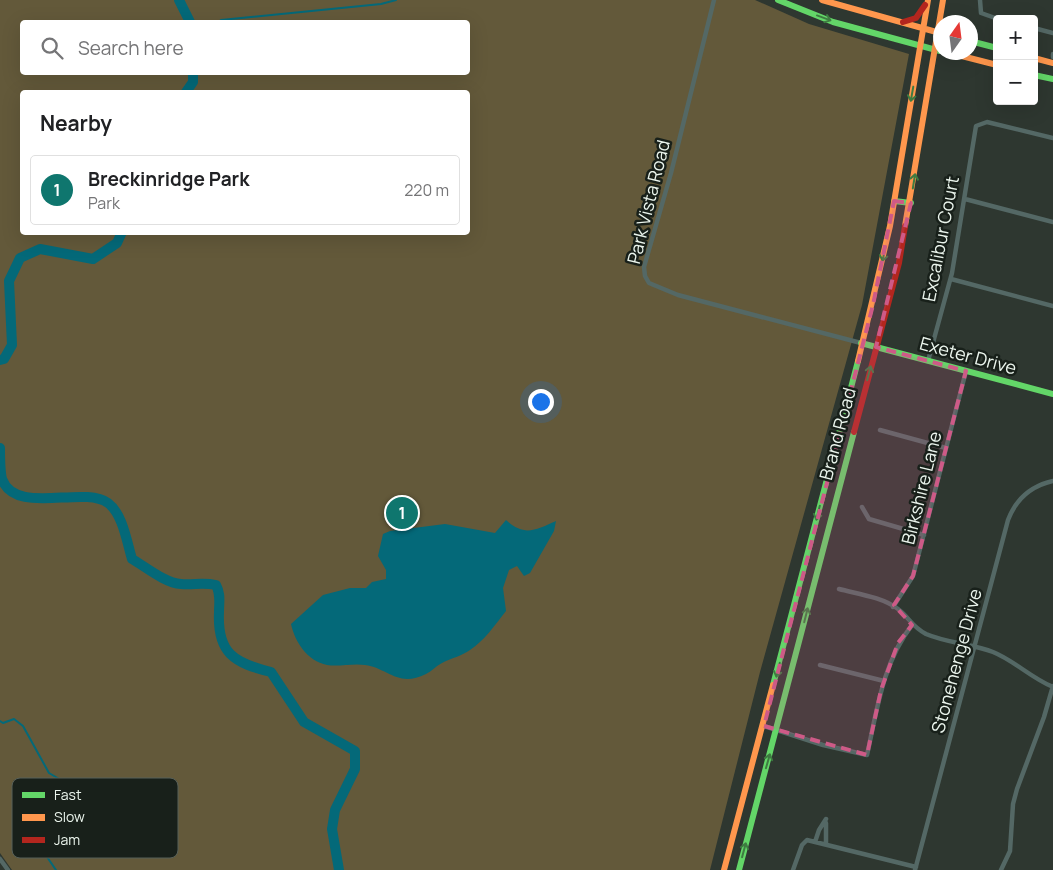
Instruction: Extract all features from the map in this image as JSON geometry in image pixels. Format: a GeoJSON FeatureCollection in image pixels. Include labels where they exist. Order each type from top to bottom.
{"type":"FeatureCollection","features":[{"type":"Feature","properties":{"kind":"main road"},"geometry":{"type":"LineString","coordinates":[[778,0],[833,22],[933,49]]}},
{"type":"Feature","properties":{"kind":"main road"},"geometry":{"type":"LineString","coordinates":[[822,0],[933,31]]}},
{"type":"Feature","properties":{"kind":"main road","name":"Brand Road"},"geometry":{"type":"LineString","coordinates":[[941,15],[943,0]]}},
{"type":"Feature","properties":{"kind":"main road","name":"Brand Road"},"geometry":{"type":"LineString","coordinates":[[724,870],[764,726],[861,343],[873,305],[894,200],[928,1]]}},
{"type":"Feature","properties":{"kind":"main road"},"geometry":{"type":"LineString","coordinates":[[896,22],[906,22],[916,18],[928,1]]}},
{"type":"Feature","properties":{"kind":"main road"},"geometry":{"type":"LineString","coordinates":[[978,43],[993,47]]}},
{"type":"Feature","properties":{"kind":"main road"},"geometry":{"type":"LineString","coordinates":[[1038,59],[1053,64]]}},
{"type":"Feature","properties":{"kind":"main road","name":"Brand Road"},"geometry":{"type":"LineString","coordinates":[[739,870],[778,730],[816,574],[899,262],[936,60]]}},
{"type":"Feature","properties":{"kind":"main road"},"geometry":{"type":"LineString","coordinates":[[977,60],[993,64]]}},
{"type":"Feature","properties":{"kind":"main road"},"geometry":{"type":"LineString","coordinates":[[1038,75],[1053,77]]}},
{"type":"Feature","properties":{"kind":"main road"},"geometry":{"type":"LineString","coordinates":[[894,200],[910,202]]}},
{"type":"Feature","properties":{"kind":"main road","name":"Exeter Drive"},"geometry":{"type":"LineString","coordinates":[[861,343],[1053,393]]}},
{"type":"Feature","properties":{"kind":"street","name":"Park Vista Road"},"geometry":{"type":"LineString","coordinates":[[714,0],[671,173],[644,267],[645,276],[649,284],[682,296],[861,343]]}},
{"type":"Feature","properties":{"kind":"street"},"geometry":{"type":"LineString","coordinates":[[980,0],[980,11],[982,14],[993,17]]}},
{"type":"Feature","properties":{"kind":"street"},"geometry":{"type":"LineString","coordinates":[[1038,29],[1053,33]]}},
{"type":"Feature","properties":{"kind":"street","name":"Excalibur Court"},"geometry":{"type":"LineString","coordinates":[[928,361],[951,278],[965,199],[974,131],[979,123],[987,122],[1053,138]]}},
{"type":"Feature","properties":{"kind":"street"},"geometry":{"type":"LineString","coordinates":[[965,199],[1053,222]]}},
{"type":"Feature","properties":{"kind":"street"},"geometry":{"type":"LineString","coordinates":[[951,278],[1053,306]]}},
{"type":"Feature","properties":{"kind":"street","name":"Birkshire Lane"},"geometry":{"type":"LineString","coordinates":[[893,607],[913,576],[966,371]]}},
{"type":"Feature","properties":{"kind":"street"},"geometry":{"type":"LineString","coordinates":[[880,430],[946,448]]}},
{"type":"Feature","properties":{"kind":"street","name":"Stonehenge Drive"},"geometry":{"type":"LineString","coordinates":[[915,869],[1013,508],[1023,495],[1037,486],[1053,481]]}},
{"type":"Feature","properties":{"kind":"street"},"geometry":{"type":"LineString","coordinates":[[862,507],[869,519],[924,535]]}},
{"type":"Feature","properties":{"kind":"street"},"geometry":{"type":"LineString","coordinates":[[840,589],[876,598],[893,607],[912,625],[927,634],[975,646],[1002,657],[1036,680],[1053,687],[1017,789],[1013,804],[1010,852],[1001,870]]}},
{"type":"Feature","properties":{"kind":"street"},"geometry":{"type":"LineString","coordinates":[[764,726],[823,745],[867,755],[884,681],[898,643],[912,625]]}},
{"type":"Feature","properties":{"kind":"street"},"geometry":{"type":"LineString","coordinates":[[820,665],[884,681]]}},
{"type":"Feature","properties":{"kind":"street"},"geometry":{"type":"LineString","coordinates":[[815,842],[819,830],[826,819],[826,844]]}},
{"type":"Feature","properties":{"kind":"street"},"geometry":{"type":"LineString","coordinates":[[793,870],[802,845],[807,840],[915,869]]}},
{"type":"Feature","properties":{"kind":"street"},"geometry":{"type":"LineString","coordinates":[[0,859],[8,870]]}},
{"type":"Feature","properties":{"kind":"highlighted area"},"geometry":{"type":"Polygon","coordinates":[[[894,201],[911,203],[876,347],[966,371],[913,576],[894,605],[912,625],[898,643],[881,690],[867,755],[764,726],[873,305],[894,201]]]}},
{"type":"Feature","properties":{"kind":"shaded area"},"geometry":{"type":"Polygon","coordinates":[[[0,0],[755,0],[809,24],[909,54],[862,305],[760,672],[710,870],[12,870],[0,853],[0,0]]]}},
{"type":"Feature","properties":{"kind":"water"},"geometry":{"type":"Polygon","coordinates":[[[506,520],[519,529],[524,530],[536,529],[556,521],[554,531],[530,573],[524,576],[517,566],[509,570],[503,588],[506,611],[485,637],[467,652],[442,663],[426,674],[408,679],[400,678],[365,665],[327,665],[320,663],[308,655],[299,644],[291,624],[323,595],[350,588],[366,588],[372,582],[386,579],[386,570],[378,556],[383,534],[390,531],[445,524],[495,533],[506,520]]]}},
{"type":"Feature","properties":{"kind":"waterway"},"geometry":{"type":"LineString","coordinates":[[179,0],[189,20]]}},
{"type":"Feature","properties":{"kind":"waterway"},"geometry":{"type":"LineString","coordinates":[[221,20],[381,4],[396,0]]}},
{"type":"Feature","properties":{"kind":"waterway"},"geometry":{"type":"LineString","coordinates":[[187,90],[193,82],[193,75]]}},
{"type":"Feature","properties":{"kind":"waterway"},"geometry":{"type":"LineString","coordinates":[[0,360],[4,359],[12,345],[9,281],[20,258],[40,249],[93,259],[117,243],[121,235]]}},
{"type":"Feature","properties":{"kind":"waterway"},"geometry":{"type":"LineString","coordinates":[[0,448],[2,479],[9,490],[21,496],[35,498],[83,497],[97,498],[108,503],[121,521],[132,559],[162,578],[175,583],[216,585],[219,595],[221,637],[230,654],[247,665],[271,672],[304,722],[355,751],[355,769],[335,810],[332,829],[339,870]]}},
{"type":"Feature","properties":{"kind":"waterway"},"geometry":{"type":"LineString","coordinates":[[0,721],[3,723],[14,719],[23,726],[49,773],[58,778]]}},
{"type":"Feature","properties":{"kind":"waterway"},"geometry":{"type":"LineString","coordinates":[[48,858],[56,870]]}},
{"type":"Feature","properties":{"kind":"traffic: fast"},"geometry":{"type":"LineString","coordinates":[[778,0],[833,22],[933,49]]}},
{"type":"Feature","properties":{"kind":"traffic: fast"},"geometry":{"type":"LineString","coordinates":[[978,43],[993,47]]}},
{"type":"Feature","properties":{"kind":"traffic: fast"},"geometry":{"type":"LineString","coordinates":[[1038,76],[1053,79]]}},
{"type":"Feature","properties":{"kind":"traffic: fast"},"geometry":{"type":"LineString","coordinates":[[894,201],[911,203]]}},
{"type":"Feature","properties":{"kind":"traffic: fast"},"geometry":{"type":"LineString","coordinates":[[861,343],[1053,394]]}},
{"type":"Feature","properties":{"kind":"traffic: fast"},"geometry":{"type":"LineString","coordinates":[[773,685],[858,361]]}},
{"type":"Feature","properties":{"kind":"traffic: fast"},"geometry":{"type":"LineString","coordinates":[[739,870],[854,432]]}},
{"type":"Feature","properties":{"kind":"traffic: slow"},"geometry":{"type":"LineString","coordinates":[[822,0],[933,31]]}},
{"type":"Feature","properties":{"kind":"traffic: slow"},"geometry":{"type":"LineString","coordinates":[[858,361],[890,226],[928,0]]}},
{"type":"Feature","properties":{"kind":"traffic: slow"},"geometry":{"type":"LineString","coordinates":[[905,226],[943,0]]}},
{"type":"Feature","properties":{"kind":"traffic: slow"},"geometry":{"type":"LineString","coordinates":[[1038,59],[1053,63]]}},
{"type":"Feature","properties":{"kind":"traffic: slow"},"geometry":{"type":"LineString","coordinates":[[977,60],[993,64]]}},
{"type":"Feature","properties":{"kind":"traffic: slow"},"geometry":{"type":"LineString","coordinates":[[724,870],[773,685]]}},
{"type":"Feature","properties":{"kind":"traffic: jam"},"geometry":{"type":"LineString","coordinates":[[903,22],[916,18],[925,5]]}},
{"type":"Feature","properties":{"kind":"traffic: jam"},"geometry":{"type":"LineString","coordinates":[[854,432],[899,263],[905,226]]}},
{"type":"Feature","properties":{"kind":"place","name":"Breckinridge Park"},"geometry":{"type":"Point","coordinates":[402,513]}}]}
